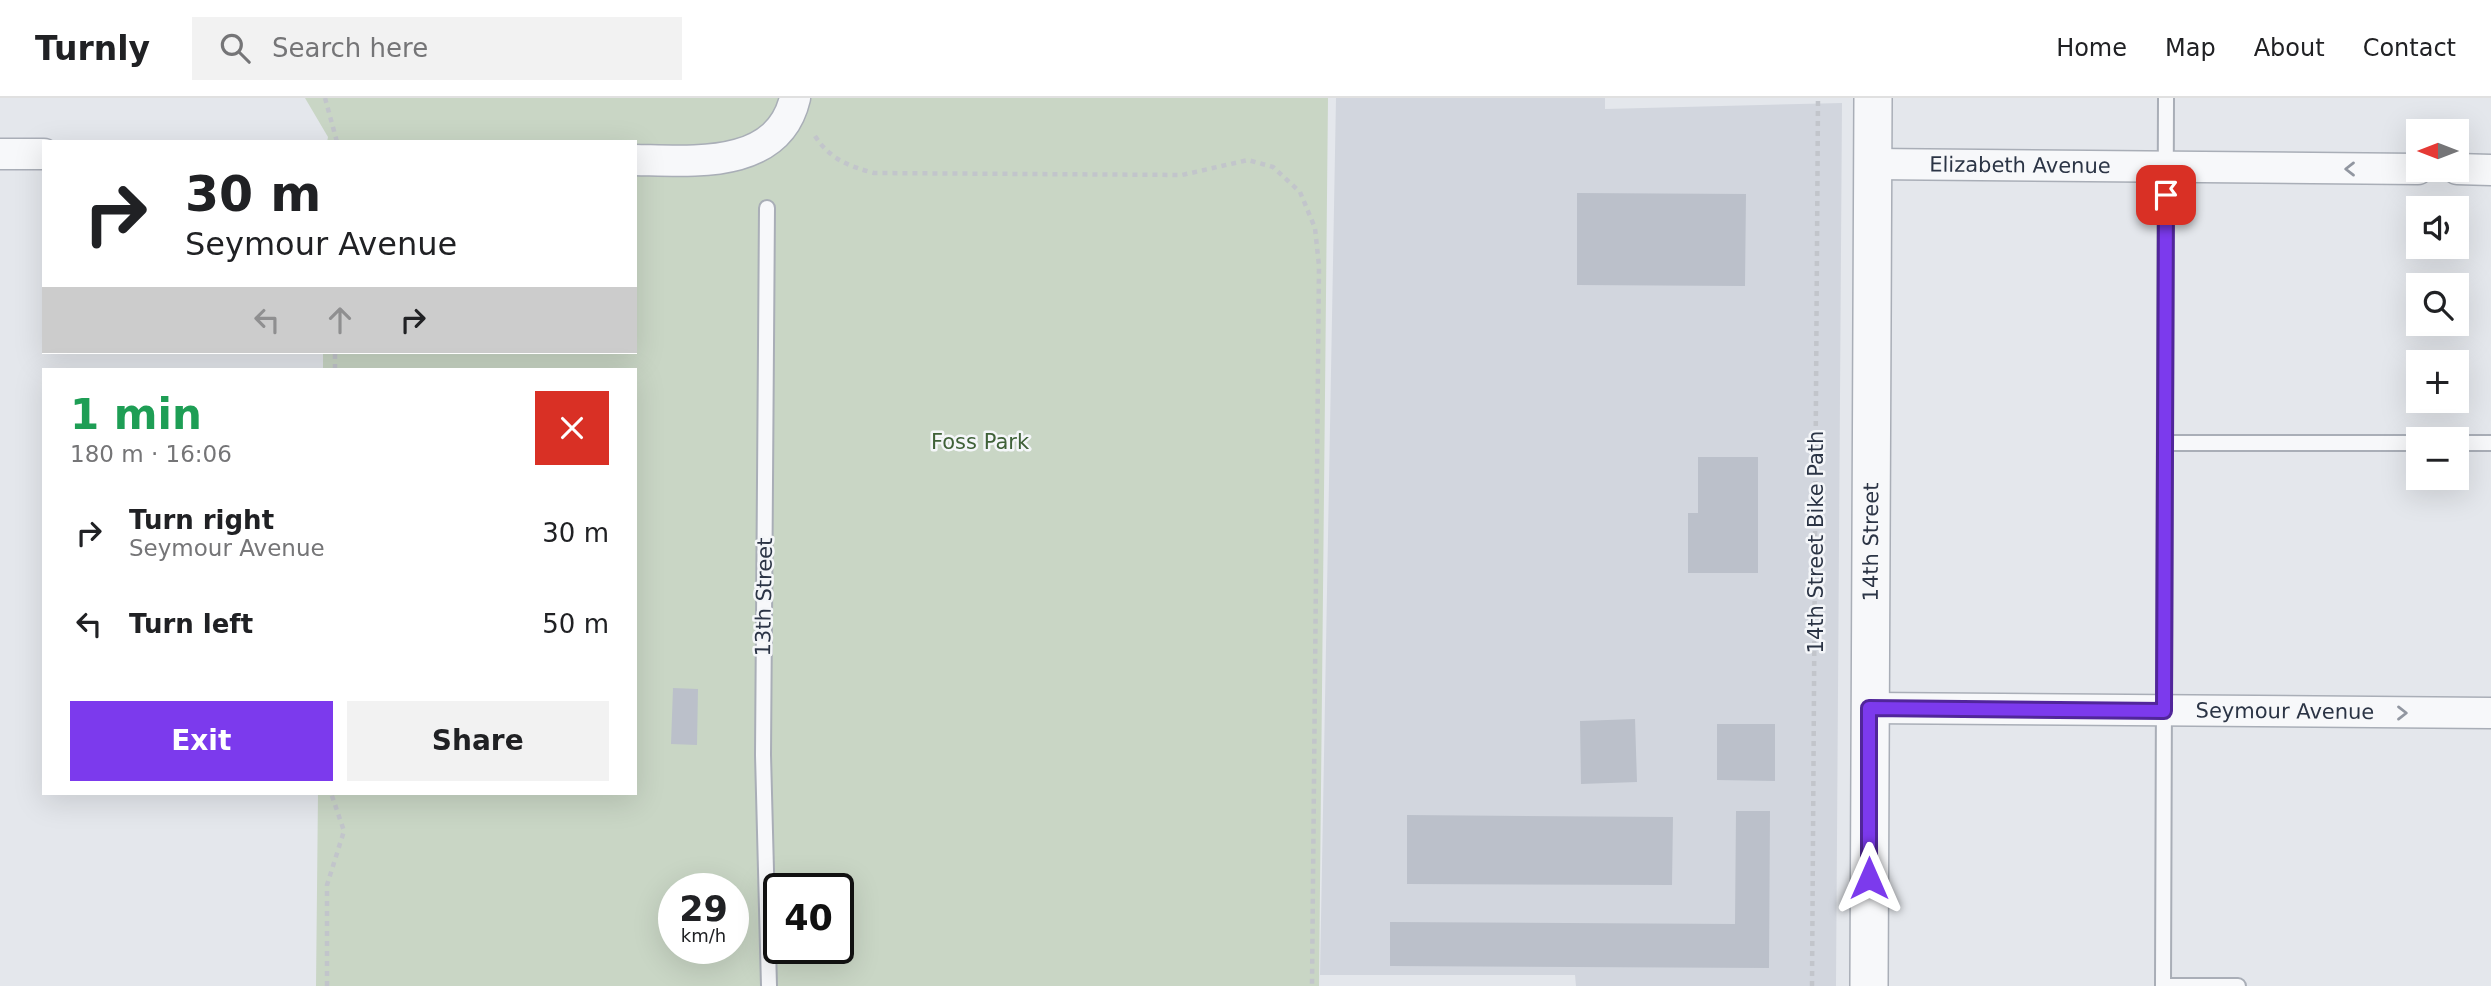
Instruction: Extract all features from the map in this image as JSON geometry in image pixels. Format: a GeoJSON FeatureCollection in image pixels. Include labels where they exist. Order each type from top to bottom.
{"type":"FeatureCollection","features":[{"type":"Feature","properties":{"kind":"street"},"geometry":{"type":"LineString","coordinates":[[637,160],[691,161],[746,153],[776,134],[796,98]]}},
{"type":"Feature","properties":{"kind":"street","name":"14th Street"},"geometry":{"type":"LineString","coordinates":[[1869,986],[1873,98]]}},
{"type":"Feature","properties":{"kind":"street"},"geometry":{"type":"LineString","coordinates":[[0,153],[42,154]]}},
{"type":"Feature","properties":{"kind":"street","name":"Elizabeth Avenue"},"geometry":{"type":"LineString","coordinates":[[1873,164],[2406,169]]}},
{"type":"Feature","properties":{"kind":"street"},"geometry":{"type":"LineString","coordinates":[[2469,169],[2491,170]]}},
{"type":"Feature","properties":{"kind":"street","name":"Seymour Avenue"},"geometry":{"type":"LineString","coordinates":[[1869,708],[2491,713]]}},
{"type":"Feature","properties":{"kind":"lane"},"geometry":{"type":"LineString","coordinates":[[2166,98],[2163,986],[2238,986]]}},
{"type":"Feature","properties":{"kind":"lane","name":"13th Street"},"geometry":{"type":"LineString","coordinates":[[767,208],[763,755],[769,986]]}},
{"type":"Feature","properties":{"kind":"lane"},"geometry":{"type":"LineString","coordinates":[[2165,443],[2406,443]]}},
{"type":"Feature","properties":{"kind":"lane"},"geometry":{"type":"LineString","coordinates":[[2469,443],[2491,443]]}},
{"type":"Feature","properties":{"kind":"path"},"geometry":{"type":"LineString","coordinates":[[325,98],[336,140]]}},
{"type":"Feature","properties":{"kind":"path","name":"14th Street Bike Path"},"geometry":{"type":"LineString","coordinates":[[1812,986],[1818,98]]}},
{"type":"Feature","properties":{"kind":"path"},"geometry":{"type":"LineString","coordinates":[[811,128],[831,156],[847,165],[874,173],[1182,175],[1248,160],[1273,167],[1300,192],[1315,229],[1319,266],[1312,986]]}},
{"type":"Feature","properties":{"kind":"path"},"geometry":{"type":"LineString","coordinates":[[327,986],[327,886],[344,831],[331,795]]}},
{"type":"Feature","properties":{"kind":"shaded area"},"geometry":{"type":"Polygon","coordinates":[[[1336,98],[1605,98],[1605,109],[1842,103],[1836,986],[1576,986],[1575,975],[1320,975],[1336,98]]]}},
{"type":"Feature","properties":{"kind":"green space","name":"Foss Park"},"geometry":{"type":"Polygon","coordinates":[[[305,98],[1328,98],[1319,986],[316,986],[318,795],[637,795],[637,368],[323,368],[323,354],[637,354],[637,140],[327,140],[305,98]]]}},
{"type":"Feature","properties":{"kind":"building"},"geometry":{"type":"Polygon","coordinates":[[[1577,193],[1746,194],[1745,286],[1577,285],[1577,193]]]}},
{"type":"Feature","properties":{"kind":"building"},"geometry":{"type":"Polygon","coordinates":[[[1698,457],[1758,457],[1758,573],[1688,573],[1688,513],[1698,513],[1698,457]]]}},
{"type":"Feature","properties":{"kind":"building"},"geometry":{"type":"Polygon","coordinates":[[[673,688],[698,689],[697,745],[671,744],[673,688]]]}},
{"type":"Feature","properties":{"kind":"building"},"geometry":{"type":"Polygon","coordinates":[[[1635,719],[1637,782],[1581,784],[1580,721],[1635,719]]]}},
{"type":"Feature","properties":{"kind":"building"},"geometry":{"type":"Polygon","coordinates":[[[1717,724],[1775,724],[1775,781],[1717,780],[1717,724]]]}},
{"type":"Feature","properties":{"kind":"building"},"geometry":{"type":"Polygon","coordinates":[[[1736,811],[1770,811],[1769,968],[1390,966],[1390,922],[1735,924],[1736,811]]]}},
{"type":"Feature","properties":{"kind":"building"},"geometry":{"type":"Polygon","coordinates":[[[1407,815],[1673,817],[1672,885],[1407,884],[1407,815]]]}},
{"type":"Feature","properties":{"kind":"route"},"geometry":{"type":"LineString","coordinates":[[1869,878],[1869,708],[2164,711],[2166,195]]}}]}
